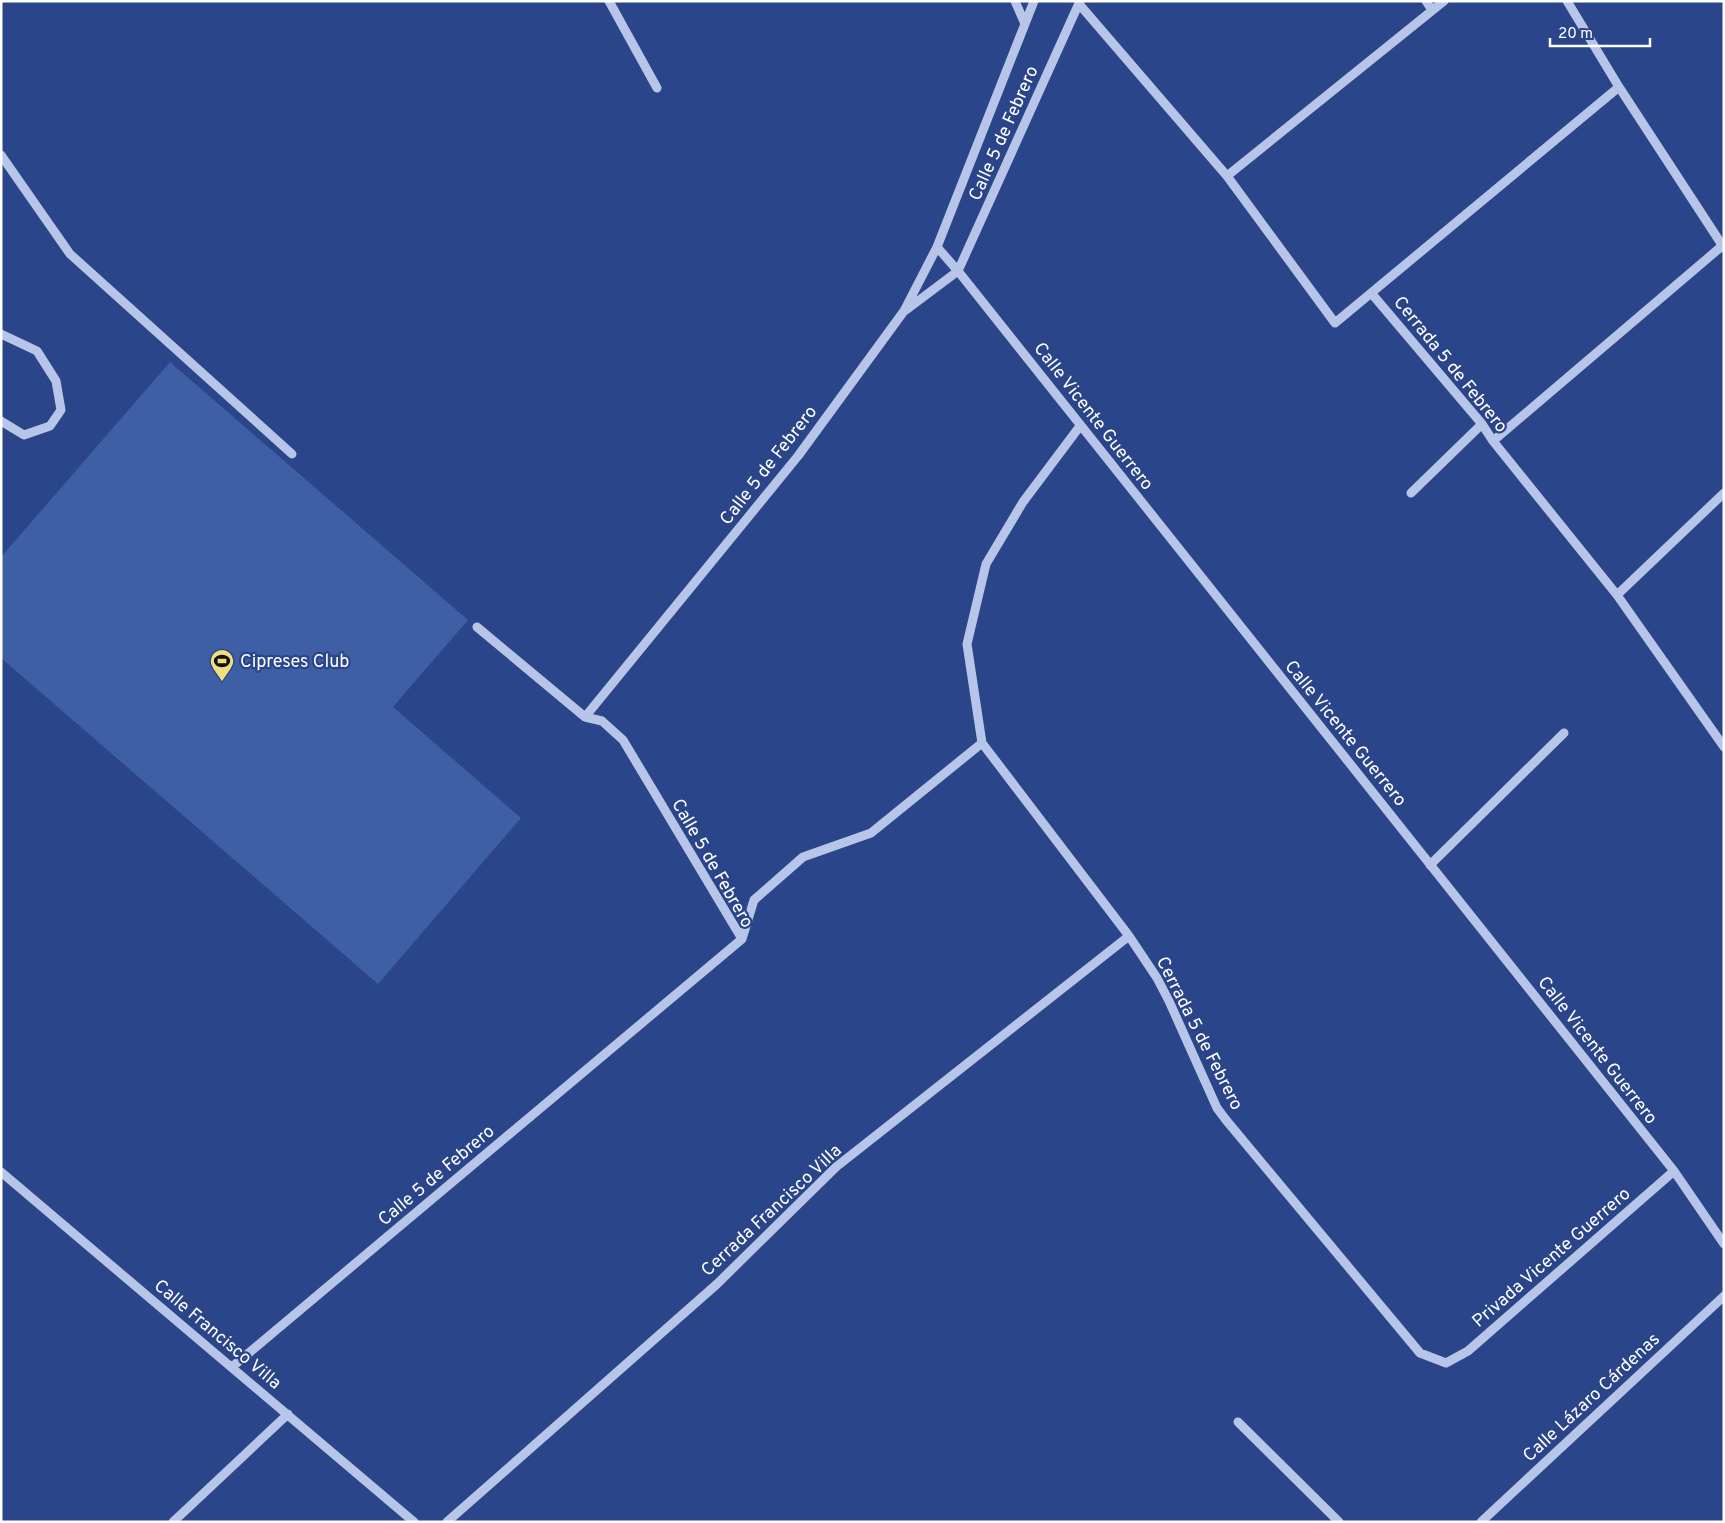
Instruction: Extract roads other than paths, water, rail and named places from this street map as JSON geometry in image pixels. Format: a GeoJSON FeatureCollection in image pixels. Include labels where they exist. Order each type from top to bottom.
{"type":"FeatureCollection","features":[{"type":"Feature","properties":{"kind":"street"},"geometry":{"type":"LineString","coordinates":[[609,1],[657,88]]}},
{"type":"Feature","properties":{"kind":"street"},"geometry":{"type":"LineString","coordinates":[[1015,1],[1025,24]]}},
{"type":"Feature","properties":{"kind":"street","name":"Calle 5 de Febrero"},"geometry":{"type":"LineString","coordinates":[[232,1367],[742,939],[623,740],[602,722],[585,717],[798,456],[904,311],[937,247],[1034,1]]}},
{"type":"Feature","properties":{"kind":"street"},"geometry":{"type":"LineString","coordinates":[[1426,1],[1432,10]]}},
{"type":"Feature","properties":{"kind":"street"},"geometry":{"type":"LineString","coordinates":[[1227,176],[1444,1]]}},
{"type":"Feature","properties":{"kind":"street"},"geometry":{"type":"LineString","coordinates":[[1493,441],[1723,247],[1619,87],[1567,1]]}},
{"type":"Feature","properties":{"kind":"street","name":"Calle 5 de Febrero"},"geometry":{"type":"LineString","coordinates":[[904,311],[958,271],[1080,3]]}},
{"type":"Feature","properties":{"kind":"street","name":"Cerrada 5 de Febrero"},"geometry":{"type":"LineString","coordinates":[[1080,3],[1227,176],[1335,323],[1372,294],[1482,424],[1493,441],[1617,595],[1724,747]]}},
{"type":"Feature","properties":{"kind":"street"},"geometry":{"type":"LineString","coordinates":[[1372,294],[1619,87]]}},
{"type":"Feature","properties":{"kind":"street"},"geometry":{"type":"LineString","coordinates":[[1,155],[70,254],[292,454]]}},
{"type":"Feature","properties":{"kind":"street","name":"Calle Vicente Guerrero"},"geometry":{"type":"LineString","coordinates":[[937,247],[1674,1171],[1724,1244]]}},
{"type":"Feature","properties":{"kind":"street"},"geometry":{"type":"LineString","coordinates":[[1,334],[37,351],[56,381],[61,410],[50,426],[24,436],[1,421]]}},
{"type":"Feature","properties":{"kind":"street"},"geometry":{"type":"LineString","coordinates":[[1411,492],[1482,424]]}},
{"type":"Feature","properties":{"kind":"street"},"geometry":{"type":"LineString","coordinates":[[742,939],[754,900],[803,857],[871,833],[982,743],[967,644],[986,564],[1023,502],[1080,426]]}},
{"type":"Feature","properties":{"kind":"street"},"geometry":{"type":"LineString","coordinates":[[1617,595],[1724,493]]}},
{"type":"Feature","properties":{"kind":"street"},"geometry":{"type":"LineString","coordinates":[[477,627],[585,717]]}},
{"type":"Feature","properties":{"kind":"street"},"geometry":{"type":"LineString","coordinates":[[1430,865],[1564,733]]}},
{"type":"Feature","properties":{"kind":"street","name":"Cerrada 5 de Febrero"},"geometry":{"type":"LineString","coordinates":[[982,743],[1129,936],[1157,978],[1217,1108],[1420,1353],[1446,1362]]}},
{"type":"Feature","properties":{"kind":"street","name":"Cerrada Francisco Villa"},"geometry":{"type":"LineString","coordinates":[[447,1522],[717,1284],[836,1167],[1129,936]]}},
{"type":"Feature","properties":{"kind":"street","name":"Privada Vicente Guerrero"},"geometry":{"type":"LineString","coordinates":[[1446,1362],[1468,1351],[1674,1171]]}},
{"type":"Feature","properties":{"kind":"street","name":"Calle Francisco Villa"},"geometry":{"type":"LineString","coordinates":[[1,1172],[414,1522]]}},
{"type":"Feature","properties":{"kind":"street","name":"Calle Lázaro Cárdenas"},"geometry":{"type":"LineString","coordinates":[[1481,1522],[1724,1296]]}},
{"type":"Feature","properties":{"kind":"street"},"geometry":{"type":"LineString","coordinates":[[173,1522],[288,1414]]}},
{"type":"Feature","properties":{"kind":"street"},"geometry":{"type":"LineString","coordinates":[[1238,1422],[1339,1522]]}},
{"type":"Feature","properties":{"kind":"place","name":"Cipreses Club"},"geometry":{"type":"Point","coordinates":[222,682]}}]}
